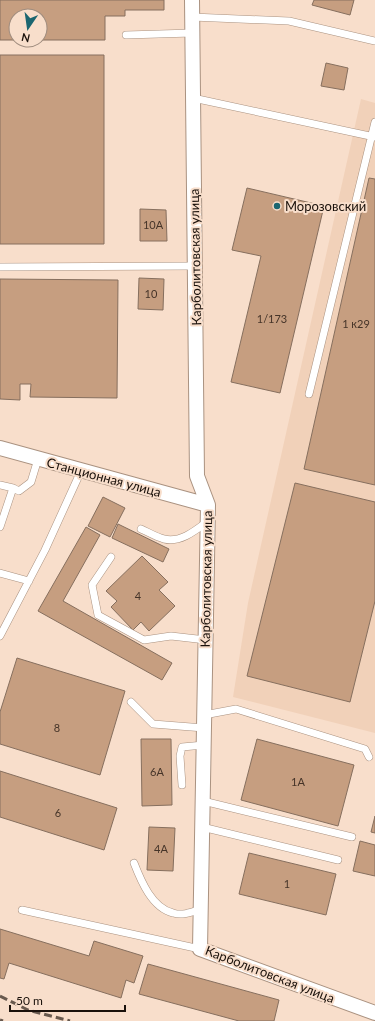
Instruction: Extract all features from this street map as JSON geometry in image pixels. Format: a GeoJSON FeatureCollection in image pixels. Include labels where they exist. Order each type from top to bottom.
{"type":"FeatureCollection","features":[{"type":"Feature","properties":{"kind":"street","name":"Карболитовская улица"},"geometry":{"type":"LineString","coordinates":[[192,0],[197,476],[208,505],[200,949],[375,1013]]}},
{"type":"Feature","properties":{"kind":"street","name":"Станционная улица"},"geometry":{"type":"LineString","coordinates":[[0,448],[208,505]]}},
{"type":"Feature","properties":{"kind":"lane"},"geometry":{"type":"LineString","coordinates":[[192,17],[289,21],[375,41]]}},
{"type":"Feature","properties":{"kind":"lane"},"geometry":{"type":"LineString","coordinates":[[126,35],[192,33]]}},
{"type":"Feature","properties":{"kind":"lane"},"geometry":{"type":"LineString","coordinates":[[193,98],[373,137]]}},
{"type":"Feature","properties":{"kind":"lane"},"geometry":{"type":"LineString","coordinates":[[309,394],[373,137],[375,122]]}},
{"type":"Feature","properties":{"kind":"lane"},"geometry":{"type":"LineString","coordinates":[[0,267],[195,266]]}},
{"type":"Feature","properties":{"kind":"lane"},"geometry":{"type":"LineString","coordinates":[[0,485],[19,491],[31,482],[38,459]]}},
{"type":"Feature","properties":{"kind":"lane"},"geometry":{"type":"LineString","coordinates":[[0,636],[81,471]]}},
{"type":"Feature","properties":{"kind":"lane"},"geometry":{"type":"LineString","coordinates":[[0,527],[13,488]]}},
{"type":"Feature","properties":{"kind":"lane"},"geometry":{"type":"LineString","coordinates":[[140,530],[165,540],[177,540],[194,532],[208,521]]}},
{"type":"Feature","properties":{"kind":"lane"},"geometry":{"type":"LineString","coordinates":[[111,557],[92,585],[98,615],[144,640],[171,636],[206,640]]}},
{"type":"Feature","properties":{"kind":"lane"},"geometry":{"type":"LineString","coordinates":[[0,573],[28,581]]}},
{"type":"Feature","properties":{"kind":"lane"},"geometry":{"type":"LineString","coordinates":[[131,702],[153,724],[204,722],[236,709],[365,749],[369,756]]}},
{"type":"Feature","properties":{"kind":"lane"},"geometry":{"type":"LineString","coordinates":[[182,786],[180,756],[182,747],[204,745]]}},
{"type":"Feature","properties":{"kind":"lane"},"geometry":{"type":"LineString","coordinates":[[202,801],[352,837]]}},
{"type":"Feature","properties":{"kind":"lane"},"geometry":{"type":"LineString","coordinates":[[202,827],[338,860]]}},
{"type":"Feature","properties":{"kind":"lane"},"geometry":{"type":"LineString","coordinates":[[134,863],[141,880],[160,906],[173,913],[186,914],[200,910]]}},
{"type":"Feature","properties":{"kind":"lane"},"geometry":{"type":"LineString","coordinates":[[22,910],[200,949]]}},
{"type":"Feature","properties":{"kind":"shaded area"},"geometry":{"type":"Polygon","coordinates":[[[361,99],[375,103],[375,733],[233,697],[248,603],[361,99]]]}},
{"type":"Feature","properties":{"kind":"building"},"geometry":{"type":"Polygon","coordinates":[[[0,0],[164,0],[164,10],[125,10],[125,16],[105,16],[105,40],[48,40],[48,8],[8,8],[8,40],[0,40],[0,0]]]}},
{"type":"Feature","properties":{"kind":"building"},"geometry":{"type":"Polygon","coordinates":[[[314,0],[354,0],[350,15],[312,5],[314,0]]]}},
{"type":"Feature","properties":{"kind":"building"},"geometry":{"type":"Polygon","coordinates":[[[0,55],[104,55],[104,244],[0,244],[0,55]]]}},
{"type":"Feature","properties":{"kind":"building"},"geometry":{"type":"Polygon","coordinates":[[[326,63],[348,68],[344,90],[321,86],[326,63]]]}},
{"type":"Feature","properties":{"kind":"building"},"geometry":{"type":"Polygon","coordinates":[[[369,178],[375,179],[375,485],[304,469],[369,178]]]}},
{"type":"Feature","properties":{"kind":"building"},"geometry":{"type":"Polygon","coordinates":[[[247,188],[324,206],[280,393],[231,382],[261,256],[232,250],[247,188]]]}},
{"type":"Feature","properties":{"kind":"building"},"geometry":{"type":"Polygon","coordinates":[[[140,209],[166,210],[167,241],[140,241],[140,209]]]}},
{"type":"Feature","properties":{"kind":"building"},"geometry":{"type":"Polygon","coordinates":[[[139,278],[164,279],[163,310],[138,309],[139,278]]]}},
{"type":"Feature","properties":{"kind":"building"},"geometry":{"type":"Polygon","coordinates":[[[0,279],[118,280],[117,398],[30,397],[31,384],[20,384],[20,400],[0,399],[0,279]]]}},
{"type":"Feature","properties":{"kind":"building"},"geometry":{"type":"Polygon","coordinates":[[[295,483],[375,502],[375,601],[350,702],[247,676],[295,483]]]}},
{"type":"Feature","properties":{"kind":"building"},"geometry":{"type":"Polygon","coordinates":[[[103,497],[125,508],[110,537],[88,526],[103,497]]]}},
{"type":"Feature","properties":{"kind":"building"},"geometry":{"type":"Polygon","coordinates":[[[118,524],[169,549],[163,562],[112,538],[118,524]]]}},
{"type":"Feature","properties":{"kind":"building"},"geometry":{"type":"Polygon","coordinates":[[[86,527],[100,535],[63,601],[172,663],[162,680],[38,611],[86,527]]]}},
{"type":"Feature","properties":{"kind":"building"},"geometry":{"type":"Polygon","coordinates":[[[142,556],[168,582],[159,590],[175,606],[149,631],[141,622],[133,630],[111,607],[117,601],[106,591],[142,556]]]}},
{"type":"Feature","properties":{"kind":"building"},"geometry":{"type":"Polygon","coordinates":[[[17,658],[125,691],[100,775],[0,744],[0,712],[17,658]]]}},
{"type":"Feature","properties":{"kind":"building"},"geometry":{"type":"Polygon","coordinates":[[[141,739],[171,739],[172,805],[142,806],[141,739]]]}},
{"type":"Feature","properties":{"kind":"building"},"geometry":{"type":"Polygon","coordinates":[[[257,739],[354,765],[338,826],[241,800],[257,739]]]}},
{"type":"Feature","properties":{"kind":"building"},"geometry":{"type":"Polygon","coordinates":[[[0,771],[117,808],[104,850],[0,817],[0,771]]]}},
{"type":"Feature","properties":{"kind":"building"},"geometry":{"type":"Polygon","coordinates":[[[375,816],[375,833],[371,832],[375,816]]]}},
{"type":"Feature","properties":{"kind":"building"},"geometry":{"type":"Polygon","coordinates":[[[149,827],[175,828],[173,871],[147,870],[149,827]]]}},
{"type":"Feature","properties":{"kind":"building"},"geometry":{"type":"Polygon","coordinates":[[[360,841],[375,845],[375,876],[353,871],[360,841]]]}},
{"type":"Feature","properties":{"kind":"building"},"geometry":{"type":"Polygon","coordinates":[[[249,853],[336,874],[326,915],[239,894],[249,853]]]}},
{"type":"Feature","properties":{"kind":"building"},"geometry":{"type":"Polygon","coordinates":[[[0,929],[89,956],[94,941],[143,956],[134,983],[126,980],[121,998],[9,963],[4,979],[0,978],[0,929]]]}},
{"type":"Feature","properties":{"kind":"building"},"geometry":{"type":"Polygon","coordinates":[[[148,964],[279,1000],[274,1021],[239,1021],[139,994],[148,964]]]}},
{"type":"Feature","properties":{"kind":"railway"},"geometry":{"type":"LineString","coordinates":[[0,996],[28,1010],[70,1021]]}},
{"type":"Feature","properties":{"kind":"place","name":"Морозовский"},"geometry":{"type":"Point","coordinates":[277,206]}}]}
